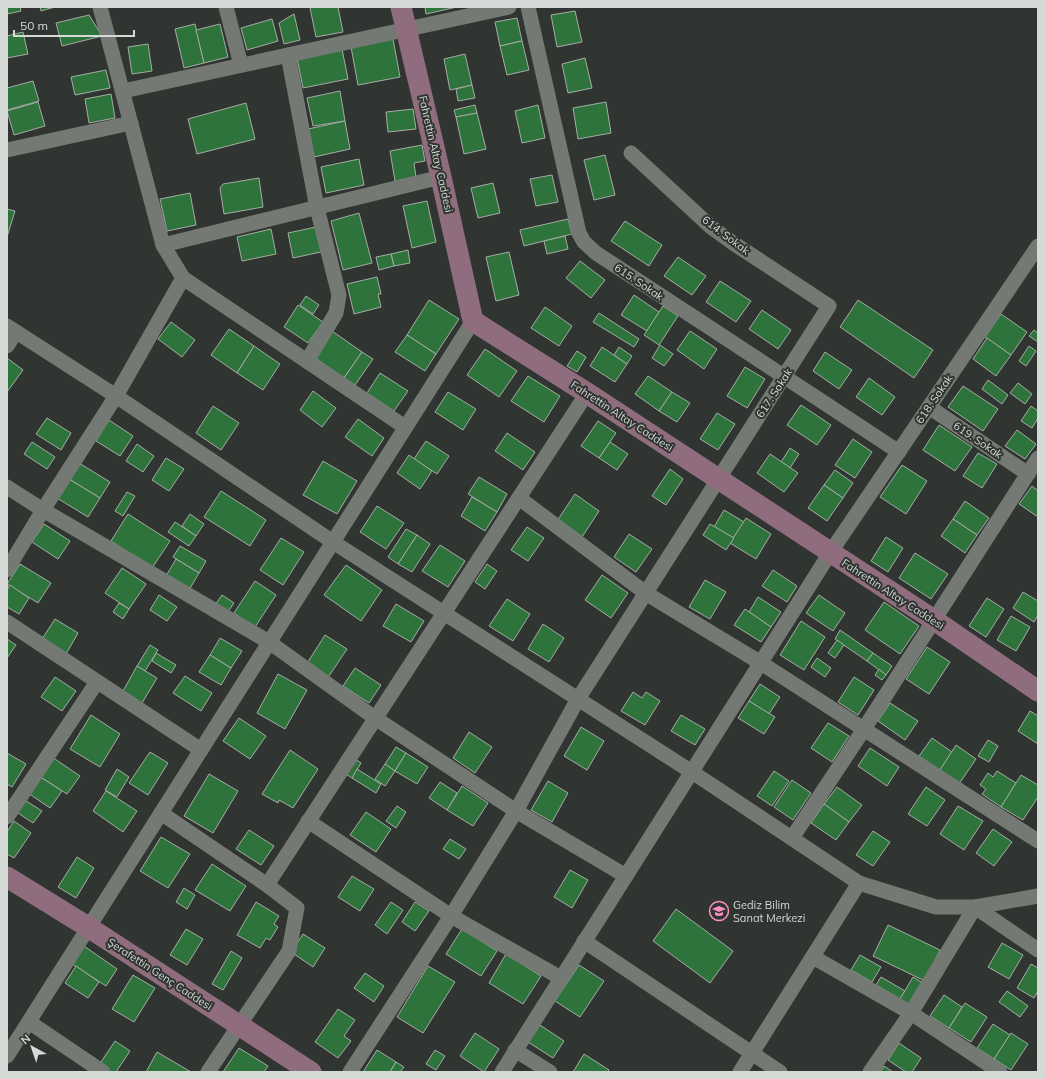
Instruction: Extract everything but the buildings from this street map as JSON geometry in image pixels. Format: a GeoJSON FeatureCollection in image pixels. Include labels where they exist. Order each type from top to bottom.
{"type":"FeatureCollection","features":[{"type":"Feature","properties":{"kind":"street"},"geometry":{"type":"LineString","coordinates":[[100,7],[163,245],[183,278],[405,427]]}},
{"type":"Feature","properties":{"kind":"street"},"geometry":{"type":"LineString","coordinates":[[226,7],[242,65]]}},
{"type":"Feature","properties":{"kind":"street","name":"Fahrettin Altay Caddesi"},"geometry":{"type":"LineString","coordinates":[[401,7],[473,321],[587,393],[934,620],[1038,691]]}},
{"type":"Feature","properties":{"kind":"street"},"geometry":{"type":"LineString","coordinates":[[123,91],[509,7]]}},
{"type":"Feature","properties":{"kind":"street","name":"615. Sokak"},"geometry":{"type":"LineString","coordinates":[[528,7],[579,233],[584,242],[596,253],[898,452]]}},
{"type":"Feature","properties":{"kind":"street"},"geometry":{"type":"LineString","coordinates":[[288,55],[317,208],[339,295],[336,313],[306,361]]}},
{"type":"Feature","properties":{"kind":"street"},"geometry":{"type":"LineString","coordinates":[[7,150],[131,123]]}},
{"type":"Feature","properties":{"kind":"street","name":"614. Sokak"},"geometry":{"type":"LineString","coordinates":[[631,153],[711,227],[829,306]]}},
{"type":"Feature","properties":{"kind":"street"},"geometry":{"type":"LineString","coordinates":[[163,245],[441,177]]}},
{"type":"Feature","properties":{"kind":"street","name":"618. Sokak"},"geometry":{"type":"LineString","coordinates":[[502,1072],[830,553],[1038,246]]}},
{"type":"Feature","properties":{"kind":"street"},"geometry":{"type":"LineString","coordinates":[[7,570],[43,510],[116,396],[183,278]]}},
{"type":"Feature","properties":{"kind":"street","name":"617. Sokak"},"geometry":{"type":"LineString","coordinates":[[350,1072],[451,916],[516,811],[578,699],[647,594],[718,479],[829,306]]}},
{"type":"Feature","properties":{"kind":"street"},"geometry":{"type":"LineString","coordinates":[[7,1056],[473,321]]}},
{"type":"Feature","properties":{"kind":"street"},"geometry":{"type":"LineString","coordinates":[[7,346],[11,329],[116,396],[333,542],[692,772],[859,884],[936,907],[975,907],[1038,896]]}},
{"type":"Feature","properties":{"kind":"street"},"geometry":{"type":"LineString","coordinates":[[267,885],[587,393]]}},
{"type":"Feature","properties":{"kind":"street","name":"619. Sokak"},"geometry":{"type":"LineString","coordinates":[[929,407],[1028,474]]}},
{"type":"Feature","properties":{"kind":"street"},"geometry":{"type":"LineString","coordinates":[[792,838],[864,729],[1038,458]]}},
{"type":"Feature","properties":{"kind":"street"},"geometry":{"type":"LineString","coordinates":[[7,487],[43,510],[269,642],[375,718],[516,811],[626,876]]}},
{"type":"Feature","properties":{"kind":"street"},"geometry":{"type":"LineString","coordinates":[[519,498],[647,594],[761,663],[1038,841]]}},
{"type":"Feature","properties":{"kind":"street"},"geometry":{"type":"LineString","coordinates":[[7,622],[201,750]]}},
{"type":"Feature","properties":{"kind":"street"},"geometry":{"type":"LineString","coordinates":[[7,817],[97,682]]}},
{"type":"Feature","properties":{"kind":"street"},"geometry":{"type":"LineString","coordinates":[[161,813],[267,885],[297,908],[289,951],[208,1072]]}},
{"type":"Feature","properties":{"kind":"street"},"geometry":{"type":"LineString","coordinates":[[308,821],[451,916],[561,978]]}},
{"type":"Feature","properties":{"kind":"street","name":"Şerafettin Genç Caddesi"},"geometry":{"type":"LineString","coordinates":[[7,877],[239,1024],[311,1072]]}},
{"type":"Feature","properties":{"kind":"street"},"geometry":{"type":"LineString","coordinates":[[740,1072],[859,884]]}},
{"type":"Feature","properties":{"kind":"street"},"geometry":{"type":"LineString","coordinates":[[975,907],[1038,950]]}},
{"type":"Feature","properties":{"kind":"street"},"geometry":{"type":"LineString","coordinates":[[870,1072],[911,1013],[975,907]]}},
{"type":"Feature","properties":{"kind":"street"},"geometry":{"type":"LineString","coordinates":[[584,941],[780,1072]]}},
{"type":"Feature","properties":{"kind":"street"},"geometry":{"type":"LineString","coordinates":[[812,957],[911,1013],[1000,1072]]}},
{"type":"Feature","properties":{"kind":"street"},"geometry":{"type":"LineString","coordinates":[[29,1022],[103,1072]]}},
{"type":"Feature","properties":{"kind":"street"},"geometry":{"type":"LineString","coordinates":[[515,1050],[550,1072]]}},
{"type":"Feature","properties":{"kind":"place","name":"Gediz Bilim Sanat Merkezi"},"geometry":{"type":"Point","coordinates":[719,911]}}]}
